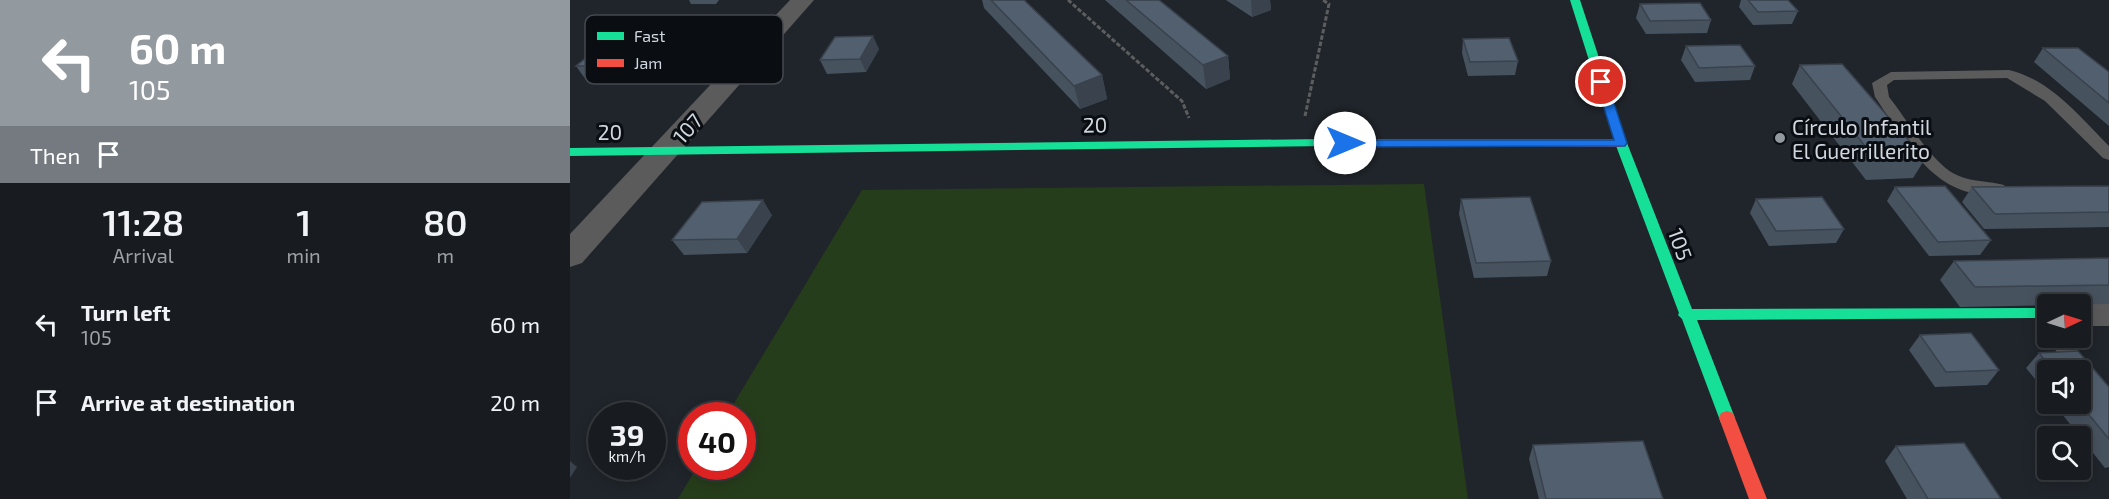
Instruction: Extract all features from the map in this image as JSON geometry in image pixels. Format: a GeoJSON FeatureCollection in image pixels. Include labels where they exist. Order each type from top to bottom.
{"type":"FeatureCollection","features":[{"type":"Feature","properties":{"kind":"street","name":"107"},"geometry":{"type":"LineString","coordinates":[[783,22],[803,0]]}},
{"type":"Feature","properties":{"kind":"street","name":"105"},"geometry":{"type":"LineString","coordinates":[[1575,0],[1621,143],[1685,315],[1758,499]]}},
{"type":"Feature","properties":{"kind":"street","name":"107"},"geometry":{"type":"LineString","coordinates":[[570,255],[727,84]]}},
{"type":"Feature","properties":{"kind":"street","name":"20"},"geometry":{"type":"LineString","coordinates":[[570,152],[1200,143],[1621,143]]}},
{"type":"Feature","properties":{"kind":"street"},"geometry":{"type":"LineString","coordinates":[[2091,313],[2109,313]]}},
{"type":"Feature","properties":{"kind":"street"},"geometry":{"type":"LineString","coordinates":[[1685,315],[2037,317]]}},
{"type":"Feature","properties":{"kind":"lane"},"geometry":{"type":"LineString","coordinates":[[2015,189],[1982,189],[1950,179],[1933,165],[1882,98],[1879,83],[1891,76],[2009,74],[2025,79],[2043,92],[2109,155]]}},
{"type":"Feature","properties":{"kind":"lane"},"geometry":{"type":"LineString","coordinates":[[2064,348],[2109,403]]}},
{"type":"Feature","properties":{"kind":"path"},"geometry":{"type":"LineString","coordinates":[[1068,0],[1182,101],[1200,143]]}},
{"type":"Feature","properties":{"kind":"path"},"geometry":{"type":"LineString","coordinates":[[1299,143],[1329,4],[1323,0]]}},
{"type":"Feature","properties":{"kind":"green space"},"geometry":{"type":"Polygon","coordinates":[[[1424,184],[1468,499],[678,499],[689,480],[756,480],[756,402],[735,402],[862,190],[1424,184]]]}},
{"type":"Feature","properties":{"kind":"building"},"geometry":{"type":"Polygon","coordinates":[[[991,0],[1024,0],[1102,75],[1074,86],[991,0]]]}},
{"type":"Feature","properties":{"kind":"building"},"geometry":{"type":"Polygon","coordinates":[[[1126,0],[1159,0],[1228,56],[1203,65],[1126,0]]]}},
{"type":"Feature","properties":{"kind":"building"},"geometry":{"type":"Polygon","coordinates":[[[1748,0],[1788,0],[1798,11],[1758,12],[1748,0]]]}},
{"type":"Feature","properties":{"kind":"building"},"geometry":{"type":"Polygon","coordinates":[[[1700,3],[1711,20],[1650,21],[1640,4],[1700,3]]]}},
{"type":"Feature","properties":{"kind":"building"},"geometry":{"type":"Polygon","coordinates":[[[873,36],[860,59],[820,60],[835,37],[873,36]]]}},
{"type":"Feature","properties":{"kind":"building"},"geometry":{"type":"Polygon","coordinates":[[[1509,38],[1518,61],[1470,62],[1463,39],[1509,38]]]}},
{"type":"Feature","properties":{"kind":"building"},"geometry":{"type":"Polygon","coordinates":[[[1740,45],[1755,66],[1699,68],[1686,46],[1740,45]]]}},
{"type":"Feature","properties":{"kind":"building"},"geometry":{"type":"Polygon","coordinates":[[[2043,48],[2078,48],[2109,72],[2109,103],[2043,48]]]}},
{"type":"Feature","properties":{"kind":"building"},"geometry":{"type":"Polygon","coordinates":[[[585,59],[585,66],[576,66],[585,59]]]}},
{"type":"Feature","properties":{"kind":"building"},"geometry":{"type":"Polygon","coordinates":[[[1842,64],[1925,159],[1877,161],[1800,65],[1842,64]]]}},
{"type":"Feature","properties":{"kind":"building"},"geometry":{"type":"Polygon","coordinates":[[[1945,186],[1991,240],[1938,242],[1895,187],[1945,186]]]}},
{"type":"Feature","properties":{"kind":"building"},"geometry":{"type":"Polygon","coordinates":[[[2109,186],[2109,212],[1995,214],[1972,187],[2109,186]]]}},
{"type":"Feature","properties":{"kind":"building"},"geometry":{"type":"Polygon","coordinates":[[[1530,197],[1551,261],[1476,263],[1461,199],[1530,197]]]}},
{"type":"Feature","properties":{"kind":"building"},"geometry":{"type":"Polygon","coordinates":[[[1822,197],[1844,229],[1776,231],[1756,199],[1822,197]]]}},
{"type":"Feature","properties":{"kind":"building"},"geometry":{"type":"Polygon","coordinates":[[[763,200],[737,239],[672,240],[702,202],[763,200]]]}},
{"type":"Feature","properties":{"kind":"building"},"geometry":{"type":"Polygon","coordinates":[[[2109,258],[2109,285],[1975,287],[1954,261],[2109,258]]]}},
{"type":"Feature","properties":{"kind":"building"},"geometry":{"type":"Polygon","coordinates":[[[1971,333],[1999,370],[1946,372],[1920,335],[1971,333]]]}},
{"type":"Feature","properties":{"kind":"building"},"geometry":{"type":"Polygon","coordinates":[[[2078,351],[2086,360],[2045,360],[2039,353],[2078,351]]]}},
{"type":"Feature","properties":{"kind":"building"},"geometry":{"type":"Polygon","coordinates":[[[2091,366],[2109,387],[2109,439],[2088,414],[2091,414],[2091,366]]]}},
{"type":"Feature","properties":{"kind":"building"},"geometry":{"type":"Polygon","coordinates":[[[1643,441],[1663,499],[1546,499],[1533,445],[1643,441]]]}},
{"type":"Feature","properties":{"kind":"building"},"geometry":{"type":"Polygon","coordinates":[[[1964,443],[2001,499],[1928,499],[1896,446],[1964,443]]]}},
{"type":"Feature","properties":{"kind":"traffic: fast"},"geometry":{"type":"LineString","coordinates":[[1575,0],[1621,143],[1727,418]]}},
{"type":"Feature","properties":{"kind":"traffic: fast"},"geometry":{"type":"LineString","coordinates":[[570,152],[1323,143]]}},
{"type":"Feature","properties":{"kind":"traffic: fast"},"geometry":{"type":"LineString","coordinates":[[1685,315],[2037,313]]}},
{"type":"Feature","properties":{"kind":"traffic: jam"},"geometry":{"type":"LineString","coordinates":[[1323,143],[1621,143]]}},
{"type":"Feature","properties":{"kind":"traffic: jam"},"geometry":{"type":"LineString","coordinates":[[1727,418],[1758,499]]}},
{"type":"Feature","properties":{"kind":"place","name":"Círculo Infantil El Guerrillerito"},"geometry":{"type":"Point","coordinates":[1780,138]}},
{"type":"Feature","properties":{"kind":"route"},"geometry":{"type":"LineString","coordinates":[[1345,143],[1621,143],[1601,82]]}}]}
